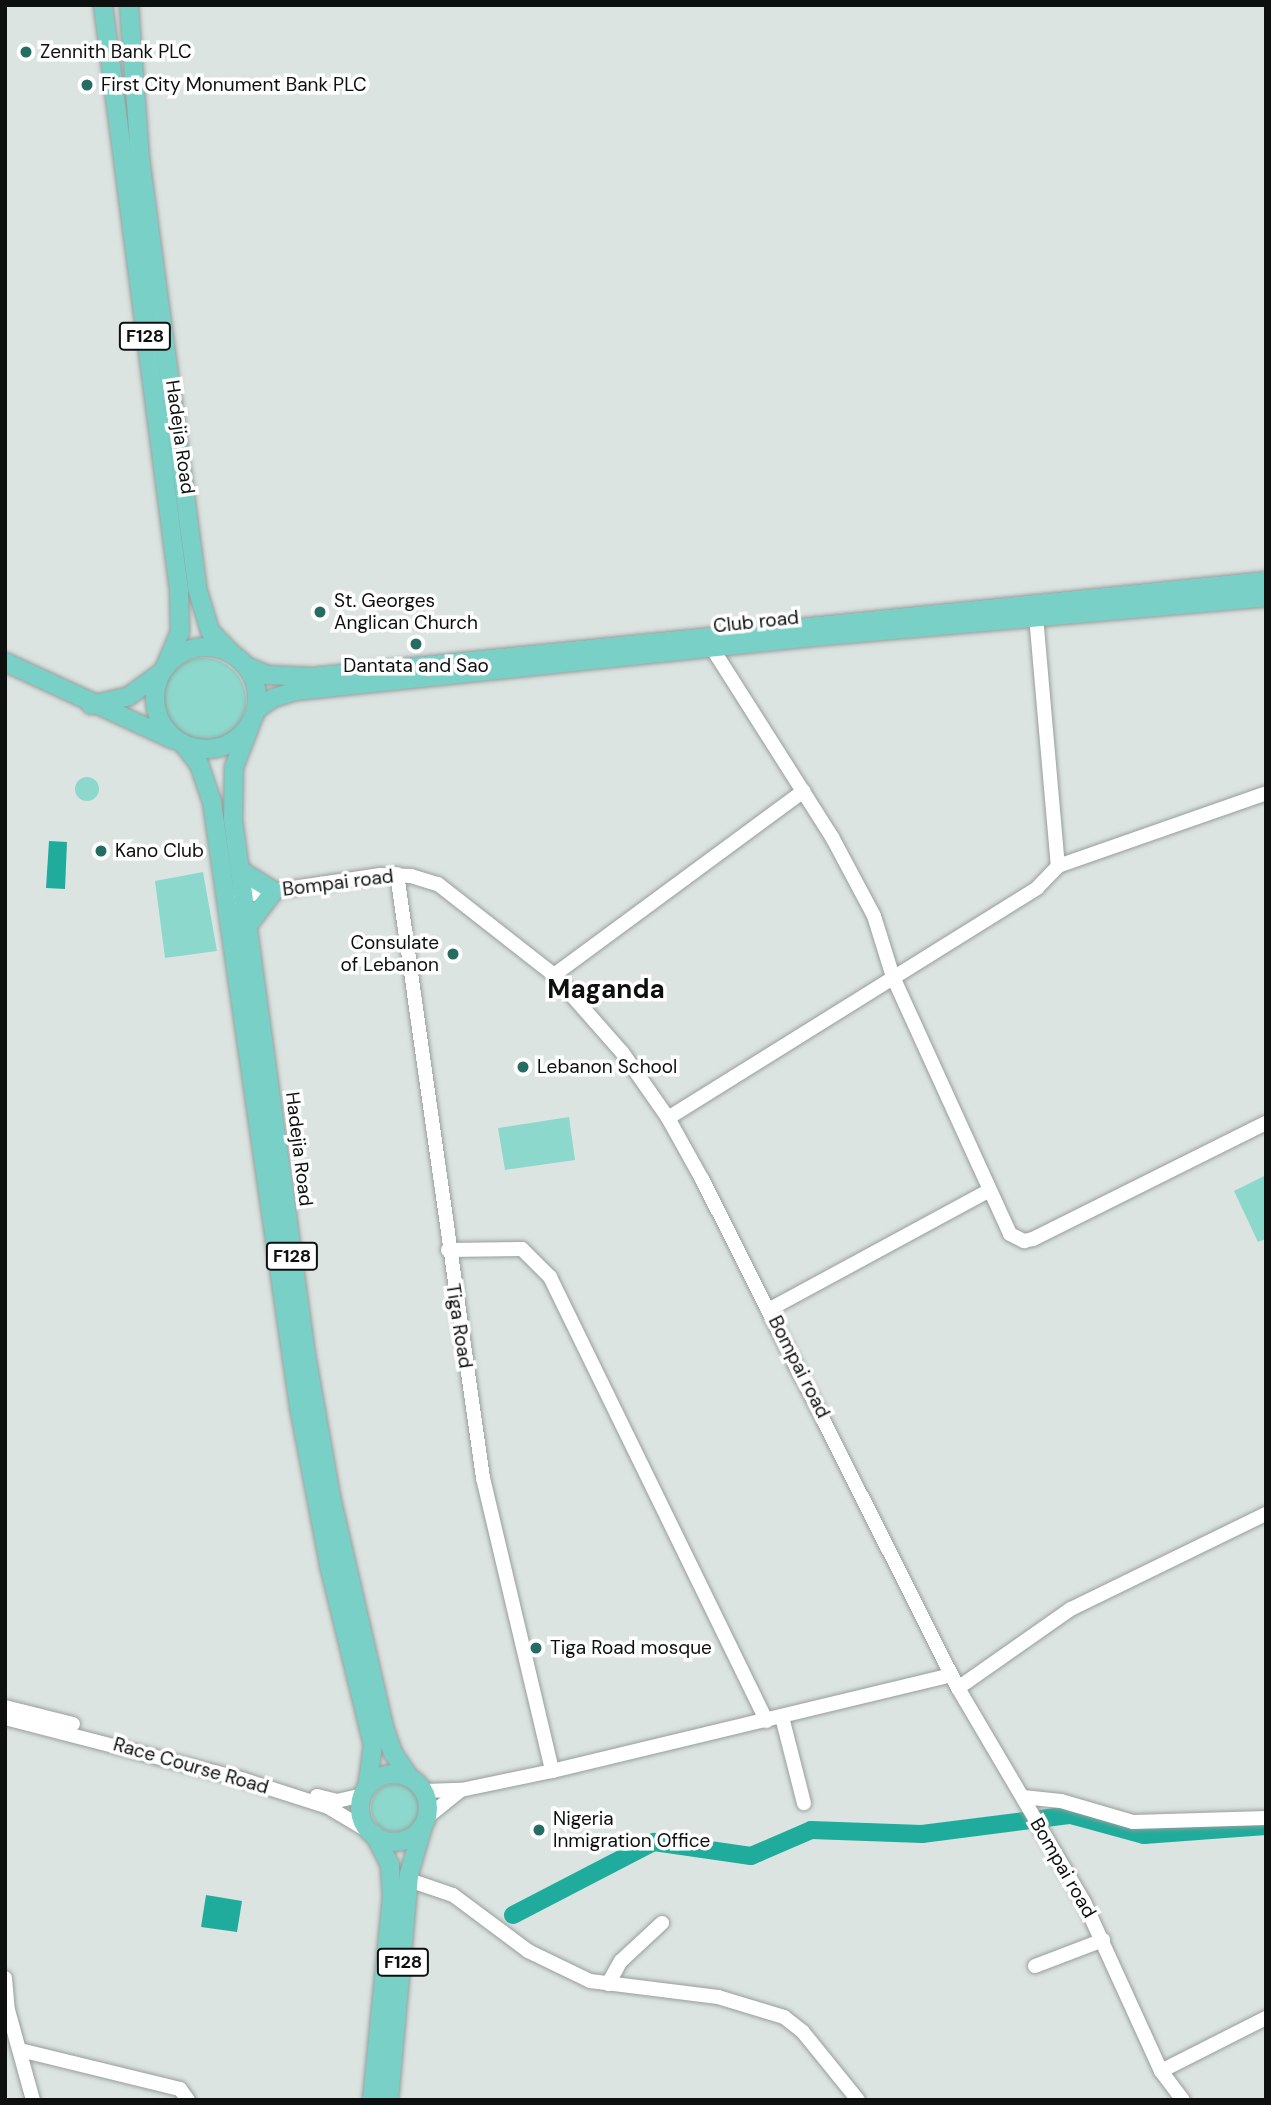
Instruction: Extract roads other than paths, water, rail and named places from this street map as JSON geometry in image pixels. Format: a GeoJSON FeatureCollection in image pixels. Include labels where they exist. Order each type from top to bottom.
{"type":"FeatureCollection","features":[{"type":"Feature","properties":{"kind":"main road","name":"Hadejia Road"},"geometry":{"type":"LineString","coordinates":[[103,5],[179,590],[180,632],[164,669]]}},
{"type":"Feature","properties":{"kind":"main road"},"geometry":{"type":"LineString","coordinates":[[110,5],[124,89],[139,133]]}},
{"type":"Feature","properties":{"kind":"main road"},"geometry":{"type":"LineString","coordinates":[[120,5],[124,89],[121,140]]}},
{"type":"Feature","properties":{"kind":"main road","name":"Hadejia Road"},"geometry":{"type":"LineString","coordinates":[[129,5],[139,133],[197,588],[210,631],[237,659]]}},
{"type":"Feature","properties":{"kind":"main road"},"geometry":{"type":"LineString","coordinates":[[91,705],[129,696],[183,652],[204,647],[237,659],[267,675],[313,677],[441,670],[1025,613],[1266,580]]}},
{"type":"Feature","properties":{"kind":"main road","name":"Club road"},"geometry":{"type":"LineString","coordinates":[[253,718],[296,691],[441,670],[712,648],[1025,613],[1266,597]]}},
{"type":"Feature","properties":{"kind":"main road","name":"F128"},"geometry":{"type":"LineString","coordinates":[[237,659],[257,692],[253,718]]}},
{"type":"Feature","properties":{"kind":"main road"},"geometry":{"type":"LineString","coordinates":[[5,662],[91,705],[179,743],[213,750],[234,741],[253,718]]}},
{"type":"Feature","properties":{"kind":"main road","name":"F128"},"geometry":{"type":"LineString","coordinates":[[164,669],[155,709],[179,743]]}},
{"type":"Feature","properties":{"kind":"main road","name":"Hadejia Road"},"geometry":{"type":"LineString","coordinates":[[253,718],[239,747],[232,791],[240,870],[294,1275],[331,1497],[384,1727],[393,1753],[410,1778]]}},
{"type":"Feature","properties":{"kind":"main road","name":"Hadejia Road"},"geometry":{"type":"LineString","coordinates":[[179,743],[207,781],[299,1407],[329,1565],[373,1745],[365,1791]]}},
{"type":"Feature","properties":{"kind":"main road"},"geometry":{"type":"LineString","coordinates":[[240,870],[274,891],[248,925]]}},
{"type":"Feature","properties":{"kind":"main road"},"geometry":{"type":"LineString","coordinates":[[365,1791],[387,1775],[410,1778]]}},
{"type":"Feature","properties":{"kind":"main road","name":"F128"},"geometry":{"type":"LineString","coordinates":[[389,2100],[409,1880],[425,1822],[424,1791],[410,1778]]}},
{"type":"Feature","properties":{"kind":"main road","name":"F128"},"geometry":{"type":"LineString","coordinates":[[365,1791],[362,1815],[390,1865],[392,1897],[372,2100]]}},
{"type":"Feature","properties":{"kind":"main road"},"geometry":{"type":"LineString","coordinates":[[372,1833],[394,1842],[405,1840],[425,1822]]}},
{"type":"Feature","properties":{"kind":"street"},"geometry":{"type":"LineString","coordinates":[[1025,613],[1058,866]]}},
{"type":"Feature","properties":{"kind":"street"},"geometry":{"type":"LineString","coordinates":[[712,648],[804,791],[874,916],[893,977],[988,1191],[1010,1234],[1024,1241],[1266,1124]]}},
{"type":"Feature","properties":{"kind":"street"},"geometry":{"type":"LineString","coordinates":[[554,975],[804,791]]}},
{"type":"Feature","properties":{"kind":"street"},"geometry":{"type":"LineString","coordinates":[[668,1118],[1037,888],[1058,866],[1266,793]]}},
{"type":"Feature","properties":{"kind":"street","name":"Bompai road"},"geometry":{"type":"LineString","coordinates":[[224,897],[397,874],[438,884],[460,897],[554,975],[622,1052],[668,1118],[770,1309],[951,1675],[1055,1851],[1103,1940],[1161,2071],[1183,2100]]}},
{"type":"Feature","properties":{"kind":"street","name":"Tiga Road"},"geometry":{"type":"LineString","coordinates":[[397,874],[448,1250],[483,1478],[552,1771]]}},
{"type":"Feature","properties":{"kind":"street"},"geometry":{"type":"LineString","coordinates":[[770,1309],[988,1191]]}},
{"type":"Feature","properties":{"kind":"street"},"geometry":{"type":"LineString","coordinates":[[448,1250],[522,1249],[550,1277],[774,1719],[804,1803]]}},
{"type":"Feature","properties":{"kind":"street"},"geometry":{"type":"LineString","coordinates":[[958,1688],[1071,1609],[1266,1514]]}},
{"type":"Feature","properties":{"kind":"street"},"geometry":{"type":"LineString","coordinates":[[424,1791],[461,1790],[552,1771],[951,1675]]}},
{"type":"Feature","properties":{"kind":"street","name":"Race Course Road"},"geometry":{"type":"LineString","coordinates":[[5,1707],[329,1799],[365,1791]]}},
{"type":"Feature","properties":{"kind":"street","name":"Race Course Road"},"geometry":{"type":"LineString","coordinates":[[5,1718],[244,1780],[328,1807],[372,1833]]}},
{"type":"Feature","properties":{"kind":"street"},"geometry":{"type":"LineString","coordinates":[[425,1822],[461,1790]]}},
{"type":"Feature","properties":{"kind":"street"},"geometry":{"type":"LineString","coordinates":[[1023,1797],[1061,1801],[1133,1822],[1266,1818]]}},
{"type":"Feature","properties":{"kind":"street"},"geometry":{"type":"LineString","coordinates":[[409,1880],[453,1895],[528,1951],[558,1968],[608,1984],[718,1997],[784,2017],[803,2032],[858,2100]]}},
{"type":"Feature","properties":{"kind":"street"},"geometry":{"type":"LineString","coordinates":[[608,1984],[621,1961],[662,1923]]}},
{"type":"Feature","properties":{"kind":"street"},"geometry":{"type":"LineString","coordinates":[[1035,1966],[1103,1940]]}},
{"type":"Feature","properties":{"kind":"street"},"geometry":{"type":"LineString","coordinates":[[5,1978],[7,2010],[33,2100]]}},
{"type":"Feature","properties":{"kind":"street"},"geometry":{"type":"LineString","coordinates":[[1161,2071],[1266,2018]]}},
{"type":"Feature","properties":{"kind":"street"},"geometry":{"type":"LineString","coordinates":[[20,2050],[180,2089],[188,2100]]}},
{"type":"Feature","properties":{"kind":"waterway"},"geometry":{"type":"LineString","coordinates":[[513,1915],[654,1842],[751,1856],[811,1830],[922,1834],[1071,1815],[1144,1835],[1266,1826]]}},
{"type":"Feature","properties":{"kind":"place","name":"Zennith Bank PLC"},"geometry":{"type":"Point","coordinates":[26,52]}},
{"type":"Feature","properties":{"kind":"place","name":"First City Monument Bank PLC"},"geometry":{"type":"Point","coordinates":[87,85]}},
{"type":"Feature","properties":{"kind":"place","name":"St. Georges Anglican Church"},"geometry":{"type":"Point","coordinates":[320,612]}},
{"type":"Feature","properties":{"kind":"place","name":"Dantata and Sao"},"geometry":{"type":"Point","coordinates":[416,644]}},
{"type":"Feature","properties":{"kind":"place","name":"Kano Club"},"geometry":{"type":"Point","coordinates":[101,851]}},
{"type":"Feature","properties":{"kind":"place","name":"Consulate of Lebanon"},"geometry":{"type":"Point","coordinates":[453,954]}},
{"type":"Feature","properties":{"kind":"place","name":"Lebanon School"},"geometry":{"type":"Point","coordinates":[523,1067]}},
{"type":"Feature","properties":{"kind":"place","name":"Tiga Road mosque"},"geometry":{"type":"Point","coordinates":[536,1648]}},
{"type":"Feature","properties":{"kind":"place","name":"Nigeria Inmigration Office"},"geometry":{"type":"Point","coordinates":[539,1830]}},
{"type":"Feature","properties":{"kind":"district","name":"Maganda"},"geometry":{"type":"Point","coordinates":[606,990]}}]}
